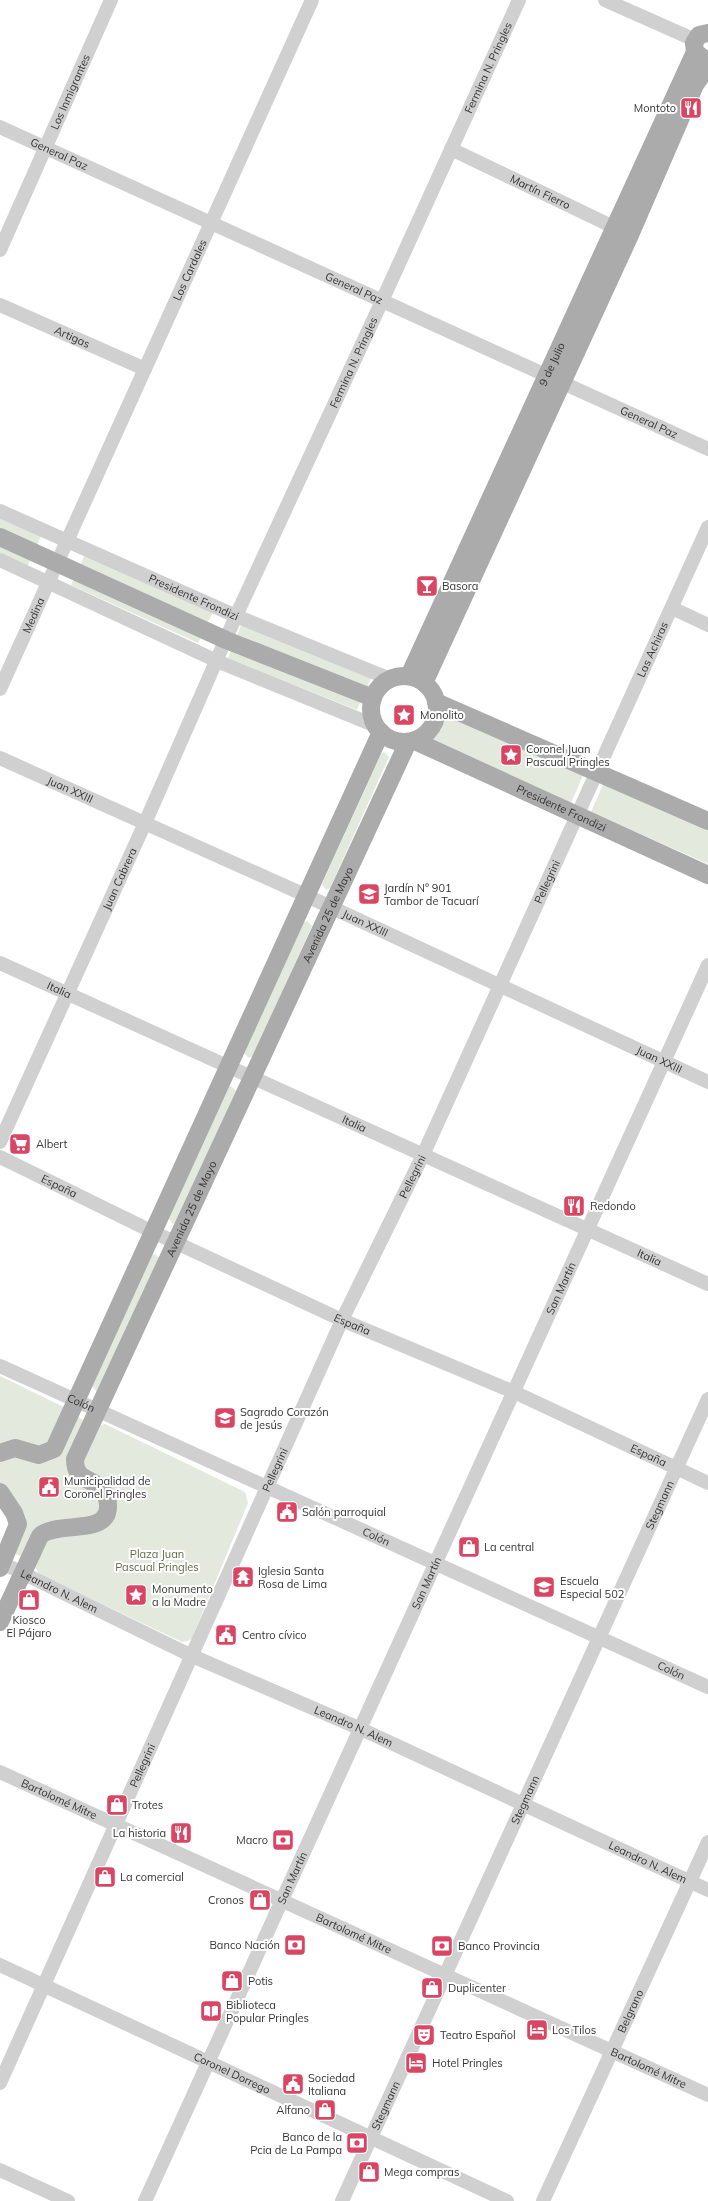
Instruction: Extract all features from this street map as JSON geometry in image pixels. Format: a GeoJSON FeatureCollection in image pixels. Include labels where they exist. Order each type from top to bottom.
{"type":"FeatureCollection","features":[{"type":"Feature","properties":{"kind":"main road","name":"9 de Julio"},"geometry":{"type":"LineString","coordinates":[[416,680],[622,231],[703,41]]}},
{"type":"Feature","properties":{"kind":"main road","name":"9 de Julio"},"geometry":{"type":"LineString","coordinates":[[622,231],[696,85],[708,66]]}},
{"type":"Feature","properties":{"kind":"main road"},"geometry":{"type":"LineString","coordinates":[[0,537],[226,640],[373,698]]}},
{"type":"Feature","properties":{"kind":"main road"},"geometry":{"type":"LineString","coordinates":[[390,679],[416,680],[430,688],[436,702],[437,712],[431,730],[411,741],[388,738],[378,729],[371,712],[373,698],[377,690],[390,679]]}},
{"type":"Feature","properties":{"kind":"main road"},"geometry":{"type":"LineString","coordinates":[[436,702],[708,821]]}},
{"type":"Feature","properties":{"kind":"main road"},"geometry":{"type":"LineString","coordinates":[[0,1453],[15,1448],[35,1455],[49,1452],[54,1448],[77,1401],[307,896],[378,729]]}},
{"type":"Feature","properties":{"kind":"main road","name":"Presidente Frondizi"},"geometry":{"type":"LineString","coordinates":[[411,741],[578,815],[708,875]]}},
{"type":"Feature","properties":{"kind":"main road","name":"Avenida 25 de Mayo"},"geometry":{"type":"LineString","coordinates":[[0,1622],[36,1542],[43,1532],[66,1527],[90,1526],[97,1524],[106,1514],[108,1501],[103,1490],[80,1476],[75,1467],[75,1459],[330,907],[411,741]]}},
{"type":"Feature","properties":{"kind":"main road"},"geometry":{"type":"LineString","coordinates":[[0,1492],[14,1513],[18,1524],[1,1564]]}},
{"type":"Feature","properties":{"kind":"street","name":"Los Inmigrantes"},"geometry":{"type":"LineString","coordinates":[[0,250],[111,0]]}},
{"type":"Feature","properties":{"kind":"street","name":"Los Cardales"},"geometry":{"type":"LineString","coordinates":[[67,541],[312,0]]}},
{"type":"Feature","properties":{"kind":"street","name":"Fermina N. Pringles"},"geometry":{"type":"LineString","coordinates":[[236,616],[519,0]]}},
{"type":"Feature","properties":{"kind":"street"},"geometry":{"type":"LineString","coordinates":[[605,0],[703,41]]}},
{"type":"Feature","properties":{"kind":"street","name":"General Paz"},"geometry":{"type":"LineString","coordinates":[[0,127],[708,449]]}},
{"type":"Feature","properties":{"kind":"street","name":"Martín Fierro"},"geometry":{"type":"LineString","coordinates":[[451,149],[622,231]]}},
{"type":"Feature","properties":{"kind":"street","name":"Artigas"},"geometry":{"type":"LineString","coordinates":[[0,305],[145,369]]}},
{"type":"Feature","properties":{"kind":"street","name":"Presidente Frondizi"},"geometry":{"type":"LineString","coordinates":[[0,511],[236,616],[390,679]]}},
{"type":"Feature","properties":{"kind":"street","name":"Las Achiras"},"geometry":{"type":"LineString","coordinates":[[597,772],[708,527]]}},
{"type":"Feature","properties":{"kind":"street","name":"Medina"},"geometry":{"type":"LineString","coordinates":[[0,689],[67,541]]}},
{"type":"Feature","properties":{"kind":"street"},"geometry":{"type":"LineString","coordinates":[[0,560],[217,661],[378,729]]}},
{"type":"Feature","properties":{"kind":"street"},"geometry":{"type":"LineString","coordinates":[[672,608],[708,625]]}},
{"type":"Feature","properties":{"kind":"street","name":"Juan Cabrera"},"geometry":{"type":"LineString","coordinates":[[0,1142],[145,823],[236,616]]}},
{"type":"Feature","properties":{"kind":"street","name":"Juan XXIII"},"geometry":{"type":"LineString","coordinates":[[0,758],[307,896],[708,1082]]}},
{"type":"Feature","properties":{"kind":"street","name":"Pellegrini"},"geometry":{"type":"LineString","coordinates":[[0,2083],[117,1825],[190,1655],[342,1320],[423,1155],[597,772]]}},
{"type":"Feature","properties":{"kind":"street","name":"Italia"},"geometry":{"type":"LineString","coordinates":[[0,963],[708,1284]]}},
{"type":"Feature","properties":{"kind":"street","name":"San Martín"},"geometry":{"type":"LineString","coordinates":[[145,2201],[708,965]]}},
{"type":"Feature","properties":{"kind":"street","name":"España"},"geometry":{"type":"LineString","coordinates":[[0,1157],[175,1243],[342,1320],[514,1392],[708,1483]]}},
{"type":"Feature","properties":{"kind":"street","name":"Colón"},"geometry":{"type":"LineString","coordinates":[[0,1366],[708,1687]]}},
{"type":"Feature","properties":{"kind":"street","name":"Stegmann"},"geometry":{"type":"LineString","coordinates":[[342,2201],[444,1974],[524,1805],[708,1399]]}},
{"type":"Feature","properties":{"kind":"street","name":"Leandro N. Alem"},"geometry":{"type":"LineString","coordinates":[[1,1564],[23,1572],[190,1655],[361,1728],[708,1890]]}},
{"type":"Feature","properties":{"kind":"street","name":"Bartolomé Mitre"},"geometry":{"type":"LineString","coordinates":[[0,1772],[708,2094]]}},
{"type":"Feature","properties":{"kind":"street","name":"Belgrano"},"geometry":{"type":"LineString","coordinates":[[544,2201],[611,2050],[708,1842]]}},
{"type":"Feature","properties":{"kind":"street","name":"Coronel Dorrego"},"geometry":{"type":"LineString","coordinates":[[0,1965],[507,2201]]}},
{"type":"Feature","properties":{"kind":"street"},"geometry":{"type":"LineString","coordinates":[[0,2170],[68,2201]]}},
{"type":"Feature","properties":{"kind":"green space"},"geometry":{"type":"Polygon","coordinates":[[[0,518],[41,536],[37,546],[0,530],[0,518]]]}},
{"type":"Feature","properties":{"kind":"green space"},"geometry":{"type":"Polygon","coordinates":[[[0,544],[31,558],[27,568],[0,556],[0,544]]]}},
{"type":"Feature","properties":{"kind":"green space"},"geometry":{"type":"Polygon","coordinates":[[[85,554],[213,612],[208,622],[81,564],[85,554]]]}},
{"type":"Feature","properties":{"kind":"green space"},"geometry":{"type":"Polygon","coordinates":[[[75,575],[203,633],[198,643],[71,585],[75,575]]]}},
{"type":"Feature","properties":{"kind":"green space"},"geometry":{"type":"Polygon","coordinates":[[[241,625],[371,678],[367,688],[237,636],[241,625]]]}},
{"type":"Feature","properties":{"kind":"green space"},"geometry":{"type":"Polygon","coordinates":[[[232,647],[361,700],[357,710],[228,658],[232,647]]]}},
{"type":"Feature","properties":{"kind":"green space"},"geometry":{"type":"Polygon","coordinates":[[[442,709],[584,773],[571,803],[429,740],[442,709]]]}},
{"type":"Feature","properties":{"kind":"green space"},"geometry":{"type":"Polygon","coordinates":[[[384,752],[389,757],[330,888],[326,890],[322,884],[381,754],[384,752]]]}},
{"type":"Feature","properties":{"kind":"green space"},"geometry":{"type":"Polygon","coordinates":[[[604,782],[708,828],[708,864],[591,812],[604,782]]]}},
{"type":"Feature","properties":{"kind":"green space"},"geometry":{"type":"Polygon","coordinates":[[[307,921],[312,926],[253,1056],[249,1058],[244,1053],[304,922],[307,921]]]}},
{"type":"Feature","properties":{"kind":"green space"},"geometry":{"type":"Polygon","coordinates":[[[231,1086],[236,1091],[177,1222],[173,1224],[168,1218],[228,1087],[231,1086]]]}},
{"type":"Feature","properties":{"kind":"green space"},"geometry":{"type":"Polygon","coordinates":[[[155,1254],[160,1259],[97,1392],[92,1386],[152,1255],[155,1254]]]}},
{"type":"Feature","properties":{"kind":"green space"},"geometry":{"type":"Polygon","coordinates":[[[0,1376],[64,1407],[46,1447],[0,1446],[0,1376]]]}},
{"type":"Feature","properties":{"kind":"green space"},"geometry":{"type":"Polygon","coordinates":[[[78,1417],[83,1420],[72,1453],[98,1491],[102,1512],[72,1522],[23,1557],[15,1554],[0,1485],[0,1459],[4,1455],[32,1458],[78,1417]]]}},
{"type":"Feature","properties":{"kind":"green space","name":"Plaza Juan Pascual Pringles"},"geometry":{"type":"Polygon","coordinates":[[[105,1424],[245,1492],[248,1503],[192,1638],[188,1641],[182,1642],[39,1574],[35,1566],[43,1539],[110,1515],[80,1467],[101,1425],[105,1424]]]}},
{"type":"Feature","properties":{"kind":"place","name":"Montoto"},"geometry":{"type":"Point","coordinates":[691,108]}},
{"type":"Feature","properties":{"kind":"place","name":"Basora"},"geometry":{"type":"Point","coordinates":[427,586]}},
{"type":"Feature","properties":{"kind":"place","name":"Monolito"},"geometry":{"type":"Point","coordinates":[404,715]}},
{"type":"Feature","properties":{"kind":"place","name":"Coronel Juan Pascual Pringles"},"geometry":{"type":"Point","coordinates":[511,755]}},
{"type":"Feature","properties":{"kind":"place","name":"Jardín N° 901 Tambor de Tacuarí"},"geometry":{"type":"Point","coordinates":[369,894]}},
{"type":"Feature","properties":{"kind":"place","name":"Albert"},"geometry":{"type":"Point","coordinates":[20,1144]}},
{"type":"Feature","properties":{"kind":"place","name":"Redondo"},"geometry":{"type":"Point","coordinates":[574,1206]}},
{"type":"Feature","properties":{"kind":"place","name":"Sagrado Corazón de Jesús"},"geometry":{"type":"Point","coordinates":[225,1418]}},
{"type":"Feature","properties":{"kind":"place","name":"Municipalidad de Coronel Pringles"},"geometry":{"type":"Point","coordinates":[49,1487]}},
{"type":"Feature","properties":{"kind":"place","name":"Salón parroquial"},"geometry":{"type":"Point","coordinates":[287,1512]}},
{"type":"Feature","properties":{"kind":"place","name":"La central"},"geometry":{"type":"Point","coordinates":[469,1547]}},
{"type":"Feature","properties":{"kind":"place","name":"Iglesia Santa Rosa de Lima"},"geometry":{"type":"Point","coordinates":[243,1577]}},
{"type":"Feature","properties":{"kind":"place","name":"Escuela Especial 502"},"geometry":{"type":"Point","coordinates":[544,1587]}},
{"type":"Feature","properties":{"kind":"place","name":"Monumento a la Madre"},"geometry":{"type":"Point","coordinates":[136,1595]}},
{"type":"Feature","properties":{"kind":"place","name":"Kiosco El Pájaro"},"geometry":{"type":"Point","coordinates":[29,1600]}},
{"type":"Feature","properties":{"kind":"place","name":"Centro cívico"},"geometry":{"type":"Point","coordinates":[226,1635]}},
{"type":"Feature","properties":{"kind":"place","name":"Trotes"},"geometry":{"type":"Point","coordinates":[117,1805]}},
{"type":"Feature","properties":{"kind":"place","name":"La historia"},"geometry":{"type":"Point","coordinates":[181,1833]}},
{"type":"Feature","properties":{"kind":"place","name":"Macro"},"geometry":{"type":"Point","coordinates":[283,1840]}},
{"type":"Feature","properties":{"kind":"place","name":"La comercial"},"geometry":{"type":"Point","coordinates":[105,1877]}},
{"type":"Feature","properties":{"kind":"place","name":"Cronos"},"geometry":{"type":"Point","coordinates":[260,1900]}},
{"type":"Feature","properties":{"kind":"place","name":"Banco Nación"},"geometry":{"type":"Point","coordinates":[295,1945]}},
{"type":"Feature","properties":{"kind":"place","name":"Banco Provincia"},"geometry":{"type":"Point","coordinates":[442,1946]}},
{"type":"Feature","properties":{"kind":"place","name":"Potis"},"geometry":{"type":"Point","coordinates":[232,1981]}},
{"type":"Feature","properties":{"kind":"place","name":"Duplicenter"},"geometry":{"type":"Point","coordinates":[432,1988]}},
{"type":"Feature","properties":{"kind":"place","name":"Biblioteca Popular Pringles"},"geometry":{"type":"Point","coordinates":[211,2011]}},
{"type":"Feature","properties":{"kind":"place","name":"Los Tilos"},"geometry":{"type":"Point","coordinates":[537,2030]}},
{"type":"Feature","properties":{"kind":"place","name":"Teatro Español"},"geometry":{"type":"Point","coordinates":[424,2035]}},
{"type":"Feature","properties":{"kind":"place","name":"Hotel Pringles"},"geometry":{"type":"Point","coordinates":[416,2063]}},
{"type":"Feature","properties":{"kind":"place","name":"Sociedad Italiana"},"geometry":{"type":"Point","coordinates":[293,2084]}},
{"type":"Feature","properties":{"kind":"place","name":"Alfano"},"geometry":{"type":"Point","coordinates":[325,2110]}},
{"type":"Feature","properties":{"kind":"place","name":"Banco de la Pcia de La Pampa"},"geometry":{"type":"Point","coordinates":[357,2143]}},
{"type":"Feature","properties":{"kind":"place","name":"Mega compras"},"geometry":{"type":"Point","coordinates":[369,2172]}}]}
